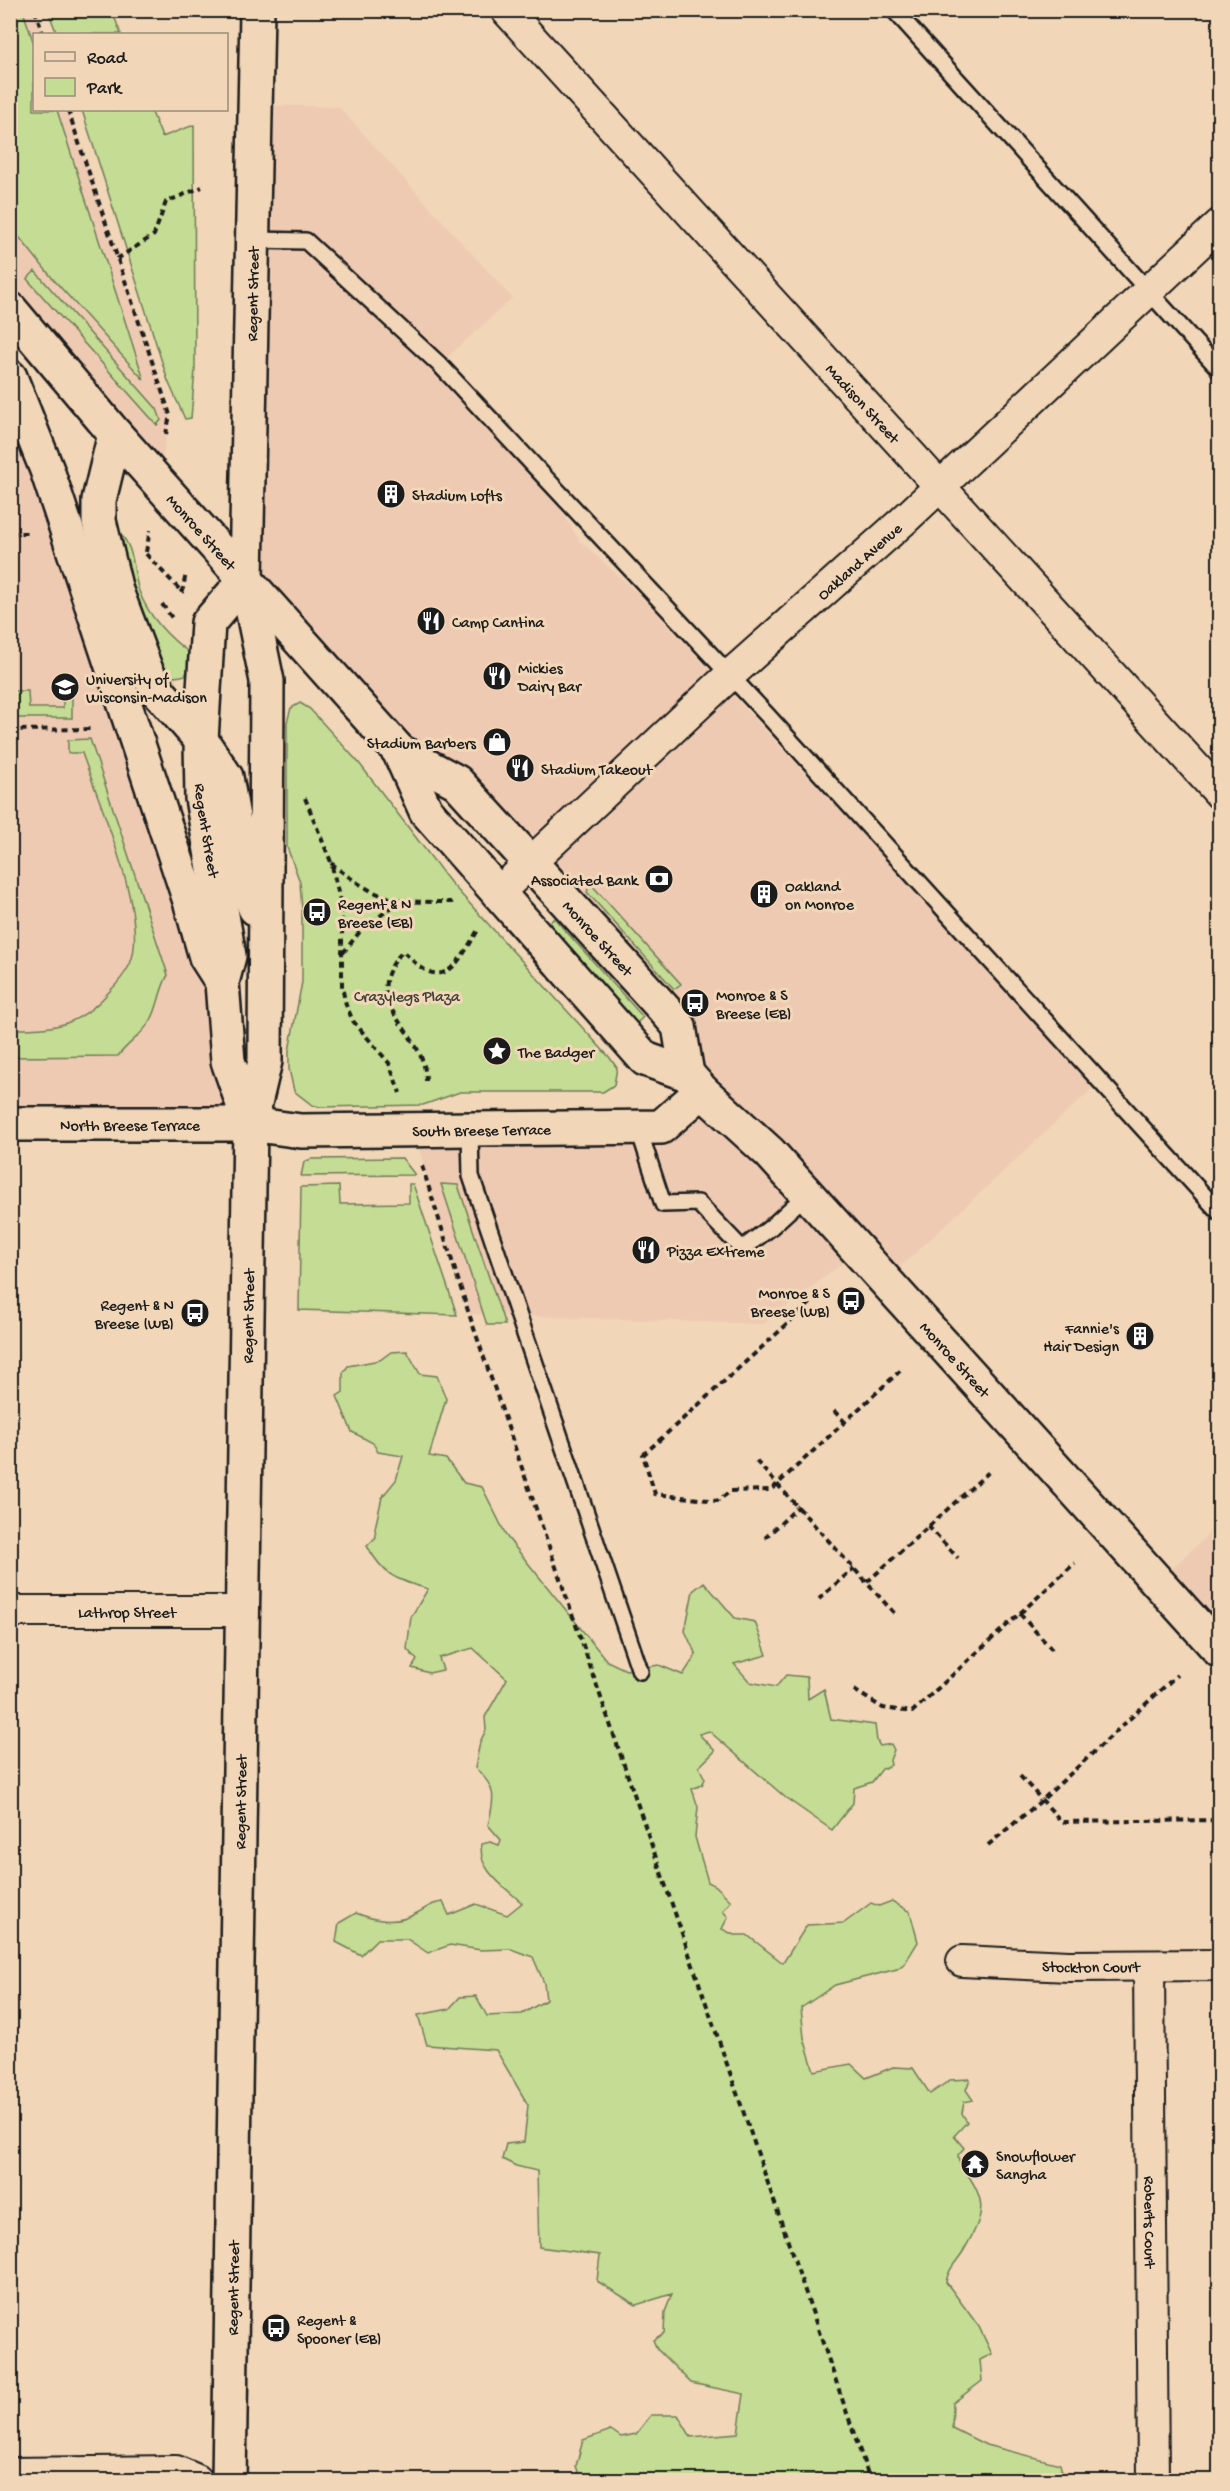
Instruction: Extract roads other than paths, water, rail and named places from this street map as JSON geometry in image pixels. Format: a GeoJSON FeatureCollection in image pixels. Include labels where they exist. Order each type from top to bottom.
{"type":"FeatureCollection","features":[{"type":"Feature","properties":{"kind":"main road","name":"Regent Street"},"geometry":{"type":"LineString","coordinates":[[229,2481],[250,1124],[265,1061],[267,681],[246,579],[257,10]]}},
{"type":"Feature","properties":{"kind":"main road","name":"Monroe Street"},"geometry":{"type":"LineString","coordinates":[[10,309],[115,434],[399,752],[426,812],[645,1059],[694,1083],[770,1153],[1220,1650]]}},
{"type":"Feature","properties":{"kind":"main road"},"geometry":{"type":"LineString","coordinates":[[10,377],[47,470],[191,904],[206,957],[222,982]]}},
{"type":"Feature","properties":{"kind":"main road"},"geometry":{"type":"LineString","coordinates":[[115,434],[99,500],[99,521],[116,591],[147,673],[159,693],[201,740],[226,777],[244,880],[264,930]]}},
{"type":"Feature","properties":{"kind":"main road","name":"Regent Street"},"geometry":{"type":"LineString","coordinates":[[246,579],[208,623],[201,740],[202,798],[229,956],[222,982],[228,1061],[250,1124]]}},
{"type":"Feature","properties":{"kind":"main road","name":"Monroe Street"},"geometry":{"type":"LineString","coordinates":[[399,752],[457,782],[679,1026],[694,1083]]}},
{"type":"Feature","properties":{"kind":"main road","name":"South Breese Terrace"},"geometry":{"type":"LineString","coordinates":[[250,1124],[301,1131],[661,1127],[694,1083]]}},
{"type":"Feature","properties":{"kind":"main road","name":"North Breese Terrace"},"geometry":{"type":"LineString","coordinates":[[10,1124],[250,1124]]}},
{"type":"Feature","properties":{"kind":"street","name":"Madison Street"},"geometry":{"type":"LineString","coordinates":[[506,10],[1220,794]]}},
{"type":"Feature","properties":{"kind":"street","name":"Oakland Avenue"},"geometry":{"type":"LineString","coordinates":[[497,894],[730,675],[939,486],[1220,224]]}},
{"type":"Feature","properties":{"kind":"street","name":"Lathrop Street"},"geometry":{"type":"LineString","coordinates":[[10,1611],[242,1611]]}},
{"type":"Feature","properties":{"kind":"street","name":"Stockton Court"},"geometry":{"type":"LineString","coordinates":[[962,1960],[1069,1966],[1220,1965]]}},
{"type":"Feature","properties":{"kind":"street","name":"Roberts Court"},"geometry":{"type":"LineString","coordinates":[[1149,1966],[1153,2481]]}},
{"type":"Feature","properties":{"kind":"street"},"geometry":{"type":"LineString","coordinates":[[10,2473],[176,2471],[197,2481]]}},
{"type":"Feature","properties":{"kind":"lane"},"geometry":{"type":"LineString","coordinates":[[894,10],[1220,370]]}},
{"type":"Feature","properties":{"kind":"lane"},"geometry":{"type":"LineString","coordinates":[[253,240],[306,240],[440,365],[730,675],[1220,1213]]}},
{"type":"Feature","properties":{"kind":"lane"},"geometry":{"type":"LineString","coordinates":[[638,1127],[663,1204],[698,1203],[742,1249],[770,1228],[807,1194]]}},
{"type":"Feature","properties":{"kind":"lane"},"geometry":{"type":"LineString","coordinates":[[470,1130],[471,1176],[640,1671]]}},
{"type":"Feature","properties":{"kind":"place","name":"Stadium Lofts"},"geometry":{"type":"Point","coordinates":[391,494]}},
{"type":"Feature","properties":{"kind":"place","name":"Camp Cantina"},"geometry":{"type":"Point","coordinates":[431,621]}},
{"type":"Feature","properties":{"kind":"place","name":"Mickies Dairy Bar"},"geometry":{"type":"Point","coordinates":[497,676]}},
{"type":"Feature","properties":{"kind":"place","name":"University of Wisconsin-Madison"},"geometry":{"type":"Point","coordinates":[65,687]}},
{"type":"Feature","properties":{"kind":"place","name":"Stadium Barbers"},"geometry":{"type":"Point","coordinates":[497,742]}},
{"type":"Feature","properties":{"kind":"place","name":"Stadium Takeout"},"geometry":{"type":"Point","coordinates":[520,768]}},
{"type":"Feature","properties":{"kind":"place","name":"Associated Bank"},"geometry":{"type":"Point","coordinates":[659,879]}},
{"type":"Feature","properties":{"kind":"place","name":"Oakland on Monroe"},"geometry":{"type":"Point","coordinates":[764,894]}},
{"type":"Feature","properties":{"kind":"place","name":"Regent & N Breese (EB)"},"geometry":{"type":"Point","coordinates":[317,912]}},
{"type":"Feature","properties":{"kind":"place","name":"Monroe & S Breese (EB)"},"geometry":{"type":"Point","coordinates":[695,1003]}},
{"type":"Feature","properties":{"kind":"place","name":"The Badger"},"geometry":{"type":"Point","coordinates":[497,1051]}},
{"type":"Feature","properties":{"kind":"place","name":"Pizza Extreme"},"geometry":{"type":"Point","coordinates":[646,1250]}},
{"type":"Feature","properties":{"kind":"place","name":"Monroe & S Breese (WB)"},"geometry":{"type":"Point","coordinates":[851,1301]}},
{"type":"Feature","properties":{"kind":"place","name":"Regent & N Breese (WB)"},"geometry":{"type":"Point","coordinates":[195,1313]}},
{"type":"Feature","properties":{"kind":"place","name":"Fannie's Hair Design"},"geometry":{"type":"Point","coordinates":[1140,1336]}},
{"type":"Feature","properties":{"kind":"place","name":"Snowflower Sangha"},"geometry":{"type":"Point","coordinates":[975,2164]}},
{"type":"Feature","properties":{"kind":"place","name":"Regent & Spooner (EB)"},"geometry":{"type":"Point","coordinates":[276,2328]}},
{"type":"Feature","properties":{"kind":"park label","name":"Crazylegs Plaza"},"geometry":{"type":"Point","coordinates":[407,995]}}]}
